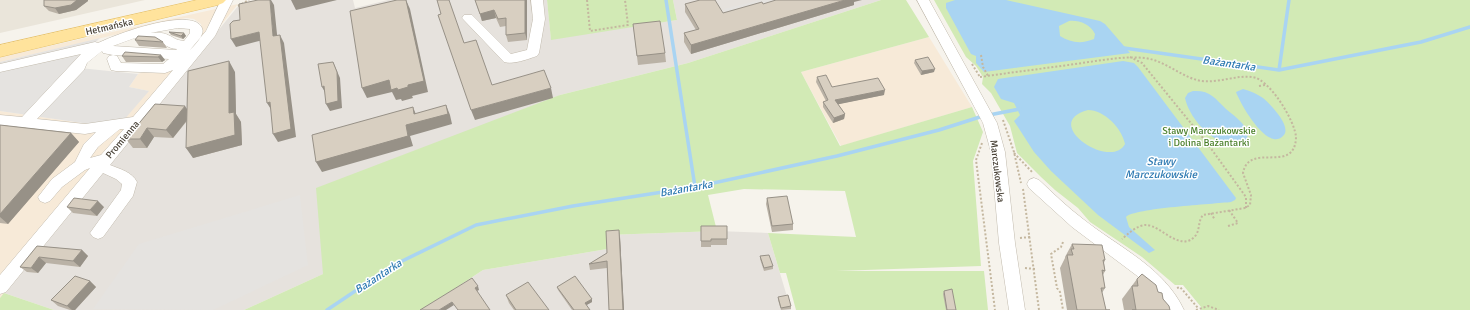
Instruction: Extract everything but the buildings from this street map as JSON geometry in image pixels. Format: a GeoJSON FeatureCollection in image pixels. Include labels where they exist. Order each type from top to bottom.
{"type":"FeatureCollection","features":[{"type":"Feature","properties":{"kind":"main road","name":"Hetmańska"},"geometry":{"type":"LineString","coordinates":[[0,42],[218,0]]}},
{"type":"Feature","properties":{"kind":"main road","name":"Hetmańska"},"geometry":{"type":"LineString","coordinates":[[0,51],[177,8]]}},
{"type":"Feature","properties":{"kind":"street","name":"Promienna"},"geometry":{"type":"LineString","coordinates":[[0,286],[211,32],[226,0]]}},
{"type":"Feature","properties":{"kind":"street"},"geometry":{"type":"LineString","coordinates":[[468,18],[508,59],[533,53],[539,19],[537,0]]}},
{"type":"Feature","properties":{"kind":"street","name":"Marczukowska"},"geometry":{"type":"LineString","coordinates":[[923,0],[990,123],[998,152],[1006,237],[1016,310]]}},
{"type":"Feature","properties":{"kind":"street"},"geometry":{"type":"LineString","coordinates":[[168,41],[181,32],[183,26],[177,8]]}},
{"type":"Feature","properties":{"kind":"street"},"geometry":{"type":"LineString","coordinates":[[110,50],[143,62],[147,68],[165,69],[170,66],[196,34],[196,27],[190,23],[177,8]]}},
{"type":"Feature","properties":{"kind":"street"},"geometry":{"type":"LineString","coordinates":[[25,123],[72,73],[86,55],[110,50],[177,8]]}},
{"type":"Feature","properties":{"kind":"street"},"geometry":{"type":"LineString","coordinates":[[72,73],[92,58],[123,43],[141,37],[168,41],[183,50]]}},
{"type":"Feature","properties":{"kind":"street"},"geometry":{"type":"LineString","coordinates":[[0,68],[110,50],[183,50]]}},
{"type":"Feature","properties":{"kind":"street"},"geometry":{"type":"LineString","coordinates":[[0,120],[85,129],[135,122]]}},
{"type":"Feature","properties":{"kind":"street"},"geometry":{"type":"LineString","coordinates":[[45,197],[57,183],[81,164],[85,154],[99,137],[114,126]]}},
{"type":"Feature","properties":{"kind":"street"},"geometry":{"type":"LineString","coordinates":[[81,164],[102,163],[130,182],[128,192],[98,232]]}},
{"type":"Feature","properties":{"kind":"street"},"geometry":{"type":"LineString","coordinates":[[1034,184],[1077,223],[1142,270],[1161,288],[1176,310]]}},
{"type":"Feature","properties":{"kind":"path"},"geometry":{"type":"LineString","coordinates":[[587,0],[590,32],[628,25],[625,0]]}},
{"type":"Feature","properties":{"kind":"path"},"geometry":{"type":"LineString","coordinates":[[982,55],[982,67],[988,76]]}},
{"type":"Feature","properties":{"kind":"path"},"geometry":{"type":"LineString","coordinates":[[1129,57],[1142,63],[1207,143],[1246,197],[1245,208]]}},
{"type":"Feature","properties":{"kind":"path"},"geometry":{"type":"LineString","coordinates":[[980,77],[1129,57],[1142,58],[1155,61],[1194,79],[1218,81],[1255,77],[1266,85],[1281,102],[1291,117],[1296,141],[1292,151],[1285,157],[1276,159],[1264,157],[1255,158],[1247,162],[1243,169],[1253,200],[1250,205],[1245,208],[1203,215],[1197,233],[1192,238],[1186,240],[1172,239],[1151,226],[1146,225],[1137,228],[1122,239]]}},
{"type":"Feature","properties":{"kind":"path"},"geometry":{"type":"LineString","coordinates":[[1259,86],[1266,85]]}},
{"type":"Feature","properties":{"kind":"path"},"geometry":{"type":"LineString","coordinates":[[1005,123],[1022,188],[1040,310]]}},
{"type":"Feature","properties":{"kind":"path"},"geometry":{"type":"LineString","coordinates":[[983,138],[976,160],[995,310]]}},
{"type":"Feature","properties":{"kind":"path"},"geometry":{"type":"LineString","coordinates":[[1228,226],[1238,223],[1229,210]]}},
{"type":"Feature","properties":{"kind":"path"},"geometry":{"type":"LineString","coordinates":[[1211,213],[1216,220]]}},
{"type":"Feature","properties":{"kind":"path"},"geometry":{"type":"LineString","coordinates":[[1020,237],[1030,237]]}},
{"type":"Feature","properties":{"kind":"path"},"geometry":{"type":"LineString","coordinates":[[1063,242],[1061,247],[1051,254],[1056,288],[1060,292],[1063,310]]}},
{"type":"Feature","properties":{"kind":"path"},"geometry":{"type":"LineString","coordinates":[[1025,268],[1035,269]]}},
{"type":"Feature","properties":{"kind":"path"},"geometry":{"type":"LineString","coordinates":[[1196,310],[1208,306],[1218,310]]}},
{"type":"Feature","properties":{"kind":"shaded area"},"geometry":{"type":"Polygon","coordinates":[[[0,0],[145,0],[0,33],[0,0]]]}},
{"type":"Feature","properties":{"kind":"shaded area"},"geometry":{"type":"Polygon","coordinates":[[[259,0],[353,0],[355,8],[388,0],[547,0],[551,39],[677,20],[673,0],[881,0],[688,63],[560,95],[323,274],[244,310],[54,310],[4,293],[239,5],[259,0]]]}},
{"type":"Feature","properties":{"kind":"shaded area"},"geometry":{"type":"Polygon","coordinates":[[[760,0],[797,0],[731,18],[724,9],[760,0]]]}},
{"type":"Feature","properties":{"kind":"shaded area"},"geometry":{"type":"Polygon","coordinates":[[[238,4],[0,298],[0,111],[96,125],[149,91],[129,87],[138,74],[147,71],[166,73],[202,32],[201,24],[194,19],[186,18],[0,62],[0,57],[238,4]]]}},
{"type":"Feature","properties":{"kind":"shaded area"},"geometry":{"type":"Polygon","coordinates":[[[929,37],[972,107],[841,146],[801,72],[929,37]]]}},
{"type":"Feature","properties":{"kind":"shaded area"},"geometry":{"type":"Polygon","coordinates":[[[100,38],[70,67],[138,74],[129,87],[149,91],[123,121],[96,125],[0,111],[0,62],[100,38]]]}},
{"type":"Feature","properties":{"kind":"shaded area"},"geometry":{"type":"Polygon","coordinates":[[[300,195],[308,265],[213,310],[93,309],[139,244],[300,195]]]}},
{"type":"Feature","properties":{"kind":"shaded area"},"geometry":{"type":"Polygon","coordinates":[[[717,231],[768,233],[791,310],[422,310],[483,270],[607,249],[607,235],[717,231]]]}},
{"type":"Feature","properties":{"kind":"green space"},"geometry":{"type":"Polygon","coordinates":[[[547,0],[673,0],[677,20],[551,40],[547,0]]]}},
{"type":"Feature","properties":{"kind":"green space"},"geometry":{"type":"Polygon","coordinates":[[[881,0],[906,0],[929,37],[801,72],[840,146],[972,107],[983,132],[973,161],[981,266],[836,271],[984,271],[988,310],[796,310],[786,273],[780,273],[768,233],[856,237],[845,191],[744,189],[708,195],[717,231],[607,235],[607,249],[483,270],[422,310],[244,310],[323,274],[316,188],[560,95],[688,63],[881,0]]]}},
{"type":"Feature","properties":{"kind":"green space","name":"Stawy Marczukowskie i Dolina Bażantarki"},"geometry":{"type":"Polygon","coordinates":[[[934,0],[1470,0],[1470,310],[1201,310],[1201,307],[1183,285],[1175,285],[1142,257],[1090,222],[1078,208],[1055,190],[1017,153],[1010,126],[991,93],[982,84],[983,77],[976,66],[966,57],[934,0]]]}},
{"type":"Feature","properties":{"kind":"green space"},"geometry":{"type":"Polygon","coordinates":[[[4,293],[54,310],[0,310],[0,298],[4,293]]]}},
{"type":"Feature","properties":{"kind":"water"},"geometry":{"type":"Polygon","coordinates":[[[955,0],[1006,0],[1100,21],[1105,24],[1130,53],[984,72],[976,63],[976,56],[971,54],[946,8],[946,3],[955,0]],[[1069,21],[1059,26],[1060,36],[1077,42],[1085,42],[1094,39],[1095,34],[1087,25],[1069,21]]]}},
{"type":"Feature","properties":{"kind":"water","name":"Stawy Marczukowskie"},"geometry":{"type":"Polygon","coordinates":[[[1123,61],[1134,63],[1236,198],[1235,200],[1231,202],[1143,211],[1126,217],[1129,227],[1155,250],[1149,253],[1098,215],[1051,171],[1034,152],[1014,121],[1020,115],[1014,103],[1001,99],[994,87],[998,79],[1123,61]],[[1088,110],[1075,116],[1071,125],[1074,134],[1094,149],[1106,152],[1117,151],[1125,144],[1120,132],[1111,121],[1100,113],[1088,110]]]}},
{"type":"Feature","properties":{"kind":"water"},"geometry":{"type":"Polygon","coordinates":[[[1243,89],[1263,98],[1275,110],[1285,127],[1283,136],[1277,139],[1269,137],[1255,124],[1248,115],[1236,92],[1243,89]]]}},
{"type":"Feature","properties":{"kind":"water","name":"Stawy Marczukowskie"},"geometry":{"type":"Polygon","coordinates":[[[1193,91],[1208,93],[1219,101],[1244,126],[1247,134],[1246,141],[1240,145],[1227,144],[1206,132],[1195,119],[1187,105],[1185,98],[1188,93],[1193,91]]]}},
{"type":"Feature","properties":{"kind":"waterway"},"geometry":{"type":"LineString","coordinates":[[666,0],[695,187]]}},
{"type":"Feature","properties":{"kind":"waterway"},"geometry":{"type":"LineString","coordinates":[[1279,70],[1289,0]]}},
{"type":"Feature","properties":{"kind":"waterway","name":"Bażantarka"},"geometry":{"type":"LineString","coordinates":[[1279,70],[1421,42],[1470,27]]}},
{"type":"Feature","properties":{"kind":"waterway","name":"Bażantarka"},"geometry":{"type":"LineString","coordinates":[[1124,48],[1279,70]]}},
{"type":"Feature","properties":{"kind":"waterway","name":"Bażantarka"},"geometry":{"type":"LineString","coordinates":[[989,115],[1020,109]]}},
{"type":"Feature","properties":{"kind":"waterway","name":"Bażantarka"},"geometry":{"type":"LineString","coordinates":[[695,187],[837,156],[939,130],[983,116]]}},
{"type":"Feature","properties":{"kind":"waterway","name":"Bażantarka"},"geometry":{"type":"LineString","coordinates":[[327,310],[394,265],[476,225],[573,206],[695,187]]}}]}
